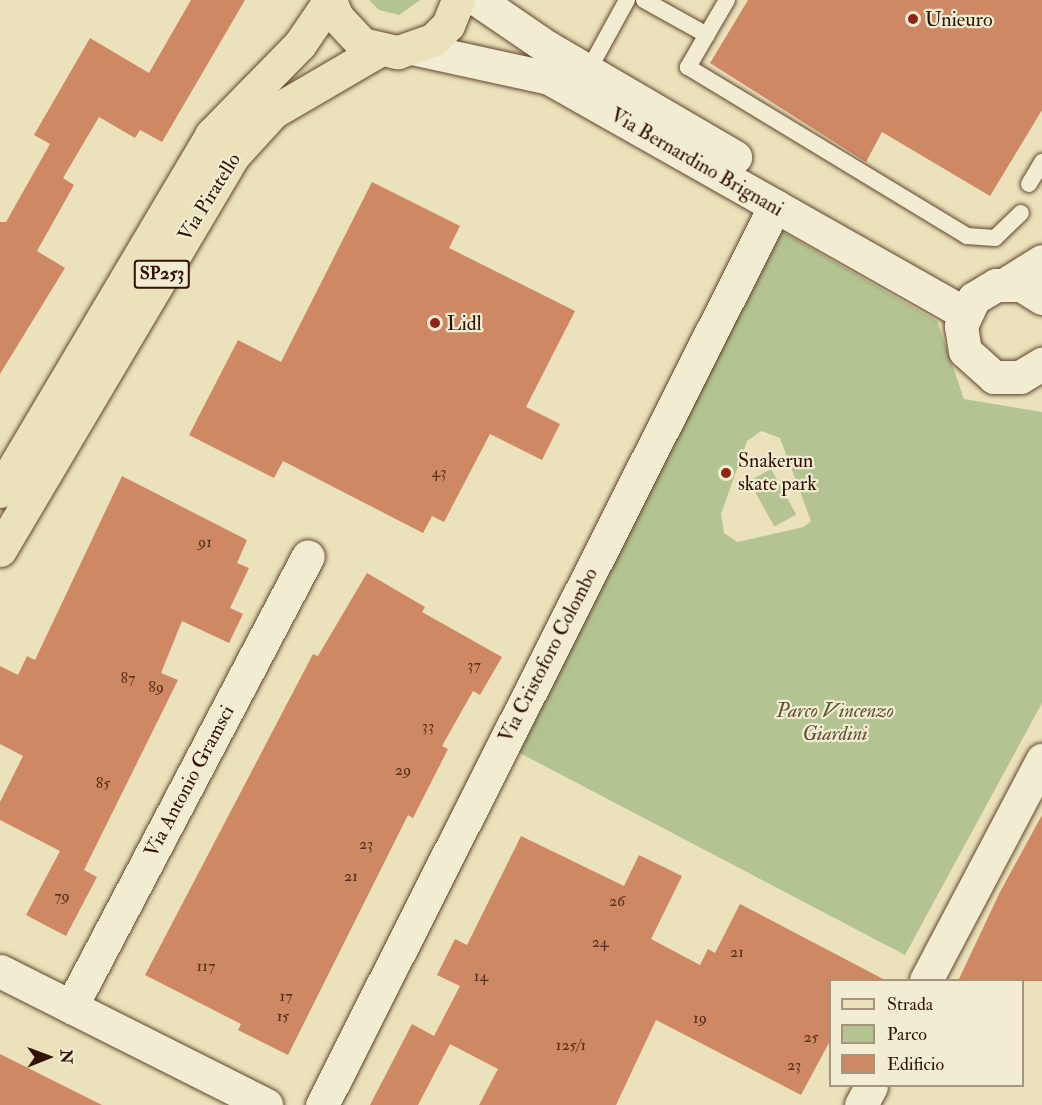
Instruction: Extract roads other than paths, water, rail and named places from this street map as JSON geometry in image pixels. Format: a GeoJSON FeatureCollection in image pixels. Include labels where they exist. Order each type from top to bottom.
{"type":"FeatureCollection","features":[{"type":"Feature","properties":{"kind":"main road","name":"Via Piratello"},"geometry":{"type":"LineString","coordinates":[[0,491],[212,135],[300,44],[330,0],[348,32],[379,50]]}},
{"type":"Feature","properties":{"kind":"main road"},"geometry":{"type":"LineString","coordinates":[[416,49],[448,25],[458,0]]}},
{"type":"Feature","properties":{"kind":"main road","name":"Via Piratello"},"geometry":{"type":"LineString","coordinates":[[0,550],[233,156],[273,112],[379,50],[416,49]]}},
{"type":"Feature","properties":{"kind":"street","name":"Via Bernardino Brignani"},"geometry":{"type":"LineString","coordinates":[[478,0],[588,71],[969,305]]}},
{"type":"Feature","properties":{"kind":"street","name":"Via Bernardino Brignani"},"geometry":{"type":"LineString","coordinates":[[416,49],[549,78],[775,206],[969,305]]}},
{"type":"Feature","properties":{"kind":"street","name":"Via Cristoforo Colombo"},"geometry":{"type":"LineString","coordinates":[[322,1105],[775,206]]}},
{"type":"Feature","properties":{"kind":"street"},"geometry":{"type":"LineString","coordinates":[[1042,261],[969,305],[965,351],[983,371],[994,376],[1020,377],[1042,364]]}},
{"type":"Feature","properties":{"kind":"street"},"geometry":{"type":"LineString","coordinates":[[1007,284],[1042,298]]}},
{"type":"Feature","properties":{"kind":"street","name":"Via Antonio Gramsci"},"geometry":{"type":"LineString","coordinates":[[71,1007],[308,556]]}},
{"type":"Feature","properties":{"kind":"street"},"geometry":{"type":"LineString","coordinates":[[927,979],[1042,760]]}},
{"type":"Feature","properties":{"kind":"street"},"geometry":{"type":"LineString","coordinates":[[0,971],[266,1105]]}},
{"type":"Feature","properties":{"kind":"street"},"geometry":{"type":"LineString","coordinates":[[861,1105],[870,1087]]}},
{"type":"Feature","properties":{"kind":"lane"},"geometry":{"type":"LineString","coordinates":[[588,71],[627,0]]}},
{"type":"Feature","properties":{"kind":"lane"},"geometry":{"type":"LineString","coordinates":[[644,0],[706,35]]}},
{"type":"Feature","properties":{"kind":"lane"},"geometry":{"type":"LineString","coordinates":[[727,0],[688,67],[967,236],[995,238],[1021,213]]}},
{"type":"Feature","properties":{"kind":"lane"},"geometry":{"type":"LineString","coordinates":[[1029,184],[1042,162]]}},
{"type":"Feature","properties":{"kind":"place","name":"Unieuro"},"geometry":{"type":"Point","coordinates":[913,19]}},
{"type":"Feature","properties":{"kind":"place","name":"Lidl"},"geometry":{"type":"Point","coordinates":[435,323]}},
{"type":"Feature","properties":{"kind":"place","name":"Snakerun skate park"},"geometry":{"type":"Point","coordinates":[726,473]}},
{"type":"Feature","properties":{"kind":"park label","name":"Parco Vincenzo Giardini"},"geometry":{"type":"Point","coordinates":[835,722]}}]}
